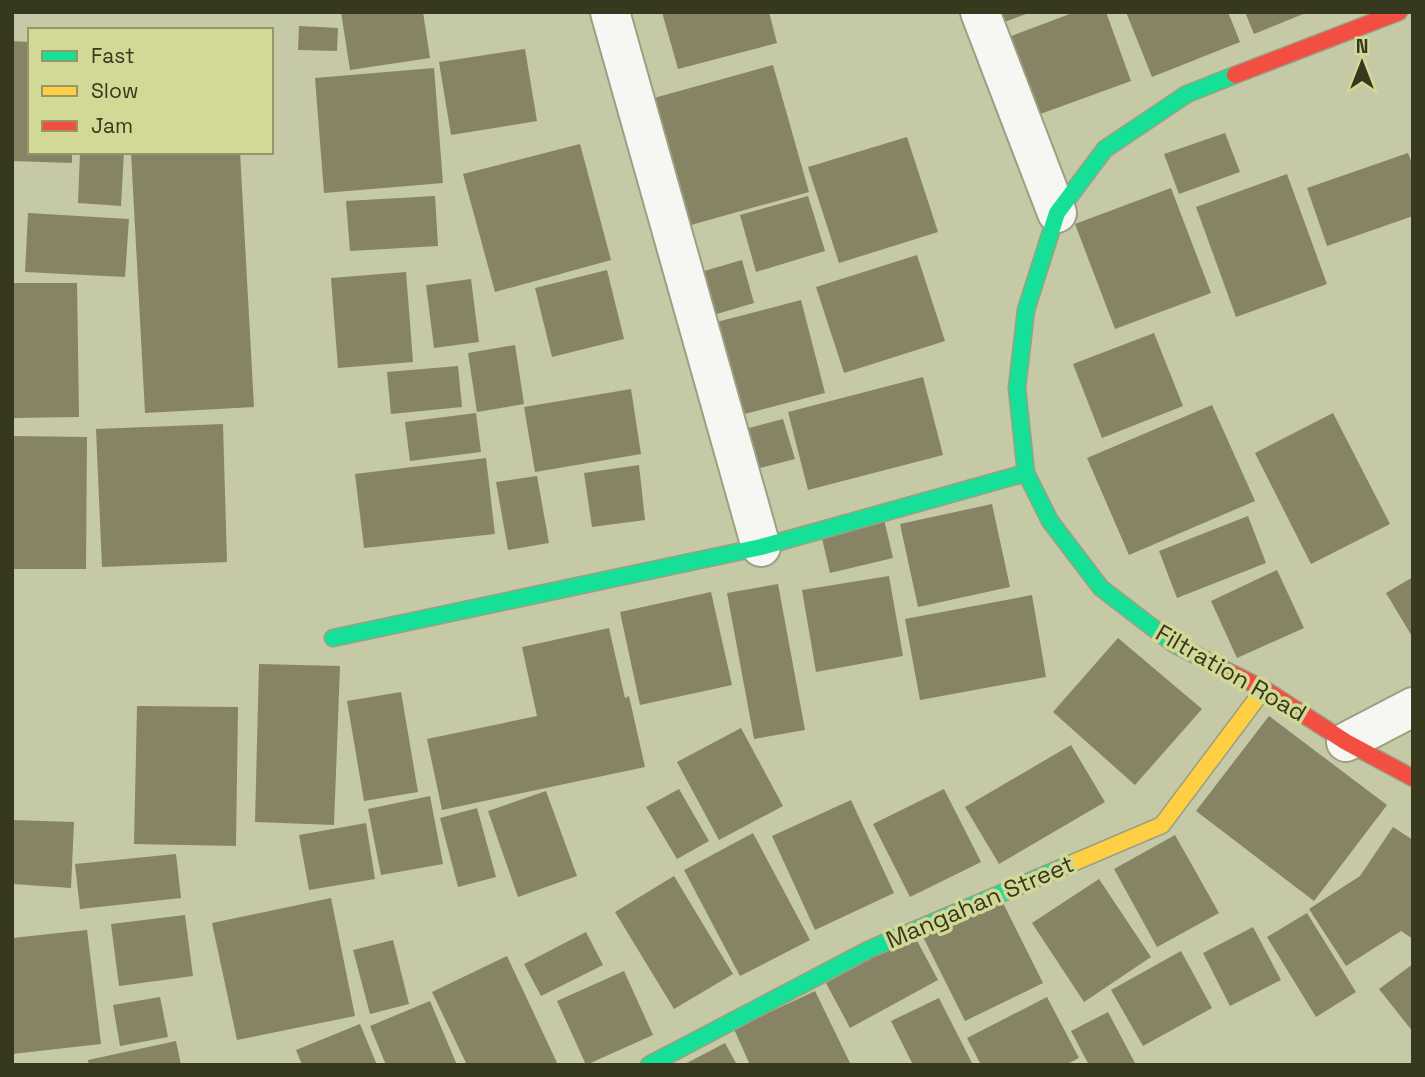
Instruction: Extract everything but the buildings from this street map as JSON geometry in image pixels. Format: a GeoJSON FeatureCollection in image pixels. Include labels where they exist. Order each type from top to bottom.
{"type":"FeatureCollection","features":[{"type":"Feature","properties":{"kind":"street"},"geometry":{"type":"LineString","coordinates":[[610,12],[761,547]]}},
{"type":"Feature","properties":{"kind":"street"},"geometry":{"type":"LineString","coordinates":[[979,12],[1057,213]]}},
{"type":"Feature","properties":{"kind":"street","name":"Filtration Road"},"geometry":{"type":"LineString","coordinates":[[1399,12],[1187,94],[1105,149],[1057,213],[1026,310],[1017,387],[1026,473],[1050,521],[1101,588],[1174,644],[1264,689],[1346,742],[1413,778]]}},
{"type":"Feature","properties":{"kind":"street"},"geometry":{"type":"LineString","coordinates":[[333,638],[761,547],[1026,473]]}},
{"type":"Feature","properties":{"kind":"street","name":"Mangahan Street"},"geometry":{"type":"LineString","coordinates":[[649,1065],[870,949],[1161,825],[1264,689]]}},
{"type":"Feature","properties":{"kind":"street"},"geometry":{"type":"LineString","coordinates":[[1346,742],[1413,707]]}},
{"type":"Feature","properties":{"kind":"traffic: fast"},"geometry":{"type":"LineString","coordinates":[[1213,664],[1174,644],[1101,588],[1050,521],[1026,473],[1017,388],[1026,310],[1057,213],[1105,149],[1187,94],[1235,75]]}},
{"type":"Feature","properties":{"kind":"traffic: fast"},"geometry":{"type":"LineString","coordinates":[[333,638],[761,547],[1026,473]]}},
{"type":"Feature","properties":{"kind":"traffic: fast"},"geometry":{"type":"LineString","coordinates":[[649,1065],[870,949],[1068,865]]}},
{"type":"Feature","properties":{"kind":"traffic: slow"},"geometry":{"type":"LineString","coordinates":[[1068,865],[1162,825],[1264,689]]}},
{"type":"Feature","properties":{"kind":"traffic: jam"},"geometry":{"type":"LineString","coordinates":[[1235,75],[1399,12]]}},
{"type":"Feature","properties":{"kind":"traffic: jam"},"geometry":{"type":"LineString","coordinates":[[1213,664],[1264,689],[1346,742],[1413,778]]}}]}
